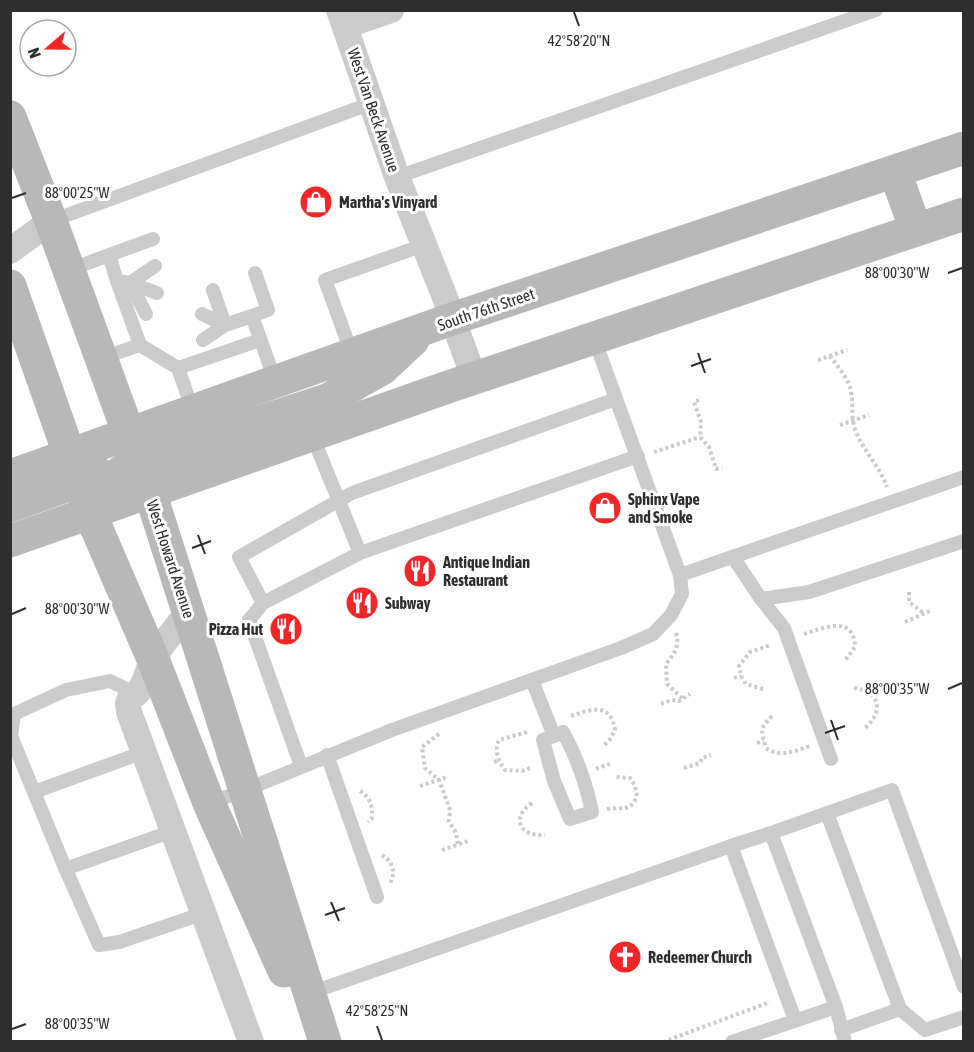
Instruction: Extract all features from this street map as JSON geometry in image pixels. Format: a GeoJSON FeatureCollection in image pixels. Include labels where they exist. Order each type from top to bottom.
{"type":"FeatureCollection","features":[{"type":"Feature","properties":{"kind":"main road","name":"West Howard Avenue"},"geometry":{"type":"LineString","coordinates":[[10,117],[51,221],[150,492],[326,1041]]}},
{"type":"Feature","properties":{"kind":"main road","name":"South 76th Street"},"geometry":{"type":"LineString","coordinates":[[134,448],[193,412],[439,324],[963,148]]}},
{"type":"Feature","properties":{"kind":"main road"},"geometry":{"type":"LineString","coordinates":[[895,172],[916,230]]}},
{"type":"Feature","properties":{"kind":"main road"},"geometry":{"type":"LineString","coordinates":[[10,541],[474,378],[963,214]]}},
{"type":"Feature","properties":{"kind":"main road"},"geometry":{"type":"LineString","coordinates":[[10,286],[90,513],[153,659],[209,802],[315,1041]]}},
{"type":"Feature","properties":{"kind":"main road"},"geometry":{"type":"LineString","coordinates":[[10,476],[75,469],[95,477],[122,458],[130,445],[134,448],[327,400],[382,369],[439,324]]}},
{"type":"Feature","properties":{"kind":"main road"},"geometry":{"type":"LineString","coordinates":[[90,513],[94,496],[119,472],[134,448]]}},
{"type":"Feature","properties":{"kind":"main road"},"geometry":{"type":"LineString","coordinates":[[10,506],[75,469]]}},
{"type":"Feature","properties":{"kind":"street"},"geometry":{"type":"LineString","coordinates":[[342,18],[391,10]]}},
{"type":"Feature","properties":{"kind":"street","name":"West Van Beck Avenue"},"geometry":{"type":"LineString","coordinates":[[342,18],[397,177],[424,245],[439,324],[474,378]]}},
{"type":"Feature","properties":{"kind":"street"},"geometry":{"type":"LineString","coordinates":[[10,251],[51,221]]}},
{"type":"Feature","properties":{"kind":"street"},"geometry":{"type":"LineString","coordinates":[[188,612],[153,659],[147,680],[137,694],[130,698],[128,704],[251,1041]]}},
{"type":"Feature","properties":{"kind":"lane"},"geometry":{"type":"LineString","coordinates":[[397,177],[876,10]]}},
{"type":"Feature","properties":{"kind":"lane"},"geometry":{"type":"LineString","coordinates":[[51,221],[372,103]]}},
{"type":"Feature","properties":{"kind":"lane"},"geometry":{"type":"LineString","coordinates":[[69,270],[153,239]]}},
{"type":"Feature","properties":{"kind":"lane"},"geometry":{"type":"LineString","coordinates":[[352,356],[325,280],[424,245]]}},
{"type":"Feature","properties":{"kind":"lane"},"geometry":{"type":"LineString","coordinates":[[109,255],[123,282],[146,314]]}},
{"type":"Feature","properties":{"kind":"lane"},"geometry":{"type":"LineString","coordinates":[[123,282],[155,266]]}},
{"type":"Feature","properties":{"kind":"lane"},"geometry":{"type":"LineString","coordinates":[[203,340],[225,325],[268,310],[255,273]]}},
{"type":"Feature","properties":{"kind":"lane"},"geometry":{"type":"LineString","coordinates":[[123,282],[157,293]]}},
{"type":"Feature","properties":{"kind":"lane"},"geometry":{"type":"LineString","coordinates":[[123,282],[140,345],[178,368],[193,412]]}},
{"type":"Feature","properties":{"kind":"lane"},"geometry":{"type":"LineString","coordinates":[[213,290],[225,325]]}},
{"type":"Feature","properties":{"kind":"lane"},"geometry":{"type":"LineString","coordinates":[[202,314],[225,325]]}},
{"type":"Feature","properties":{"kind":"lane"},"geometry":{"type":"LineString","coordinates":[[252,316],[276,383]]}},
{"type":"Feature","properties":{"kind":"lane"},"geometry":{"type":"LineString","coordinates":[[209,802],[245,790],[327,755],[621,648],[653,634],[671,615],[682,594],[681,575],[594,338]]}},
{"type":"Feature","properties":{"kind":"lane"},"geometry":{"type":"LineString","coordinates":[[178,368],[260,340]]}},
{"type":"Feature","properties":{"kind":"lane"},"geometry":{"type":"LineString","coordinates":[[102,358],[140,345]]}},
{"type":"Feature","properties":{"kind":"lane"},"geometry":{"type":"LineString","coordinates":[[263,603],[239,557],[352,493],[616,399]]}},
{"type":"Feature","properties":{"kind":"lane"},"geometry":{"type":"LineString","coordinates":[[312,435],[360,553]]}},
{"type":"Feature","properties":{"kind":"lane"},"geometry":{"type":"LineString","coordinates":[[301,766],[249,620],[263,603],[360,553],[639,456]]}},
{"type":"Feature","properties":{"kind":"lane"},"geometry":{"type":"LineString","coordinates":[[681,575],[963,477]]}},
{"type":"Feature","properties":{"kind":"lane"},"geometry":{"type":"LineString","coordinates":[[761,599],[809,592],[963,541]]}},
{"type":"Feature","properties":{"kind":"lane"},"geometry":{"type":"LineString","coordinates":[[733,557],[784,628],[831,759]]}},
{"type":"Feature","properties":{"kind":"lane"},"geometry":{"type":"LineString","coordinates":[[532,680],[554,736]]}},
{"type":"Feature","properties":{"kind":"lane"},"geometry":{"type":"LineString","coordinates":[[137,694],[110,681],[66,690],[14,714],[11,736],[65,869],[99,945],[119,942],[204,913]]}},
{"type":"Feature","properties":{"kind":"lane"},"geometry":{"type":"LineString","coordinates":[[563,732],[571,747],[586,784],[592,812],[570,819],[554,781],[543,740],[554,736],[563,732]]}},
{"type":"Feature","properties":{"kind":"lane"},"geometry":{"type":"LineString","coordinates":[[34,792],[144,752]]}},
{"type":"Feature","properties":{"kind":"lane"},"geometry":{"type":"LineString","coordinates":[[327,755],[377,897]]}},
{"type":"Feature","properties":{"kind":"lane"},"geometry":{"type":"LineString","coordinates":[[310,993],[892,790],[963,987]]}},
{"type":"Feature","properties":{"kind":"lane"},"geometry":{"type":"LineString","coordinates":[[827,813],[900,1009],[925,1030],[963,1017]]}},
{"type":"Feature","properties":{"kind":"lane"},"geometry":{"type":"LineString","coordinates":[[65,869],[173,831]]}},
{"type":"Feature","properties":{"kind":"lane"},"geometry":{"type":"LineString","coordinates":[[771,833],[836,1007],[843,1036],[900,1009]]}},
{"type":"Feature","properties":{"kind":"lane"},"geometry":{"type":"LineString","coordinates":[[730,846],[795,1020]]}},
{"type":"Feature","properties":{"kind":"lane"},"geometry":{"type":"LineString","coordinates":[[732,1041],[836,1007]]}},
{"type":"Feature","properties":{"kind":"path"},"geometry":{"type":"LineString","coordinates":[[819,360],[847,350]]}},
{"type":"Feature","properties":{"kind":"path"},"geometry":{"type":"LineString","coordinates":[[830,356],[849,383],[852,421],[862,444],[883,475]]}},
{"type":"Feature","properties":{"kind":"path"},"geometry":{"type":"LineString","coordinates":[[699,400],[694,402],[701,422],[700,437],[709,447],[716,469],[722,467]]}},
{"type":"Feature","properties":{"kind":"path"},"geometry":{"type":"LineString","coordinates":[[840,425],[869,415]]}},
{"type":"Feature","properties":{"kind":"path"},"geometry":{"type":"LineString","coordinates":[[639,456],[700,437]]}},
{"type":"Feature","properties":{"kind":"path"},"geometry":{"type":"LineString","coordinates":[[909,592],[909,602],[924,614]]}},
{"type":"Feature","properties":{"kind":"path"},"geometry":{"type":"LineString","coordinates":[[905,622],[932,610]]}},
{"type":"Feature","properties":{"kind":"path"},"geometry":{"type":"LineString","coordinates":[[671,615],[678,641],[677,651],[666,664],[667,684],[683,699]]}},
{"type":"Feature","properties":{"kind":"path"},"geometry":{"type":"LineString","coordinates":[[828,627],[847,628],[856,637],[854,650],[844,662]]}},
{"type":"Feature","properties":{"kind":"path"},"geometry":{"type":"LineString","coordinates":[[750,652],[740,666],[741,676],[746,684],[763,689]]}},
{"type":"Feature","properties":{"kind":"path"},"geometry":{"type":"LineString","coordinates":[[734,678],[741,676]]}},
{"type":"Feature","properties":{"kind":"path"},"geometry":{"type":"LineString","coordinates":[[854,688],[869,691],[878,700],[875,718],[864,729]]}},
{"type":"Feature","properties":{"kind":"path"},"geometry":{"type":"LineString","coordinates":[[661,704],[683,699],[690,694]]}},
{"type":"Feature","properties":{"kind":"path"},"geometry":{"type":"LineString","coordinates":[[587,710],[604,710],[616,722],[613,735],[603,746]]}},
{"type":"Feature","properties":{"kind":"path"},"geometry":{"type":"LineString","coordinates":[[445,711],[444,730],[423,747],[425,768],[439,780],[450,810],[449,821],[456,833],[458,845]]}},
{"type":"Feature","properties":{"kind":"path"},"geometry":{"type":"LineString","coordinates":[[772,716],[762,728],[761,734],[766,748],[770,751],[785,754],[825,742]]}},
{"type":"Feature","properties":{"kind":"path"},"geometry":{"type":"LineString","coordinates":[[513,736],[499,740],[496,746],[499,760],[505,770],[522,771]]}},
{"type":"Feature","properties":{"kind":"path"},"geometry":{"type":"LineString","coordinates":[[757,743],[764,741]]}},
{"type":"Feature","properties":{"kind":"path"},"geometry":{"type":"LineString","coordinates":[[684,768],[700,763],[702,758],[711,755]]}},
{"type":"Feature","properties":{"kind":"path"},"geometry":{"type":"LineString","coordinates":[[494,762],[499,760]]}},
{"type":"Feature","properties":{"kind":"path"},"geometry":{"type":"LineString","coordinates":[[420,786],[447,777]]}},
{"type":"Feature","properties":{"kind":"path"},"geometry":{"type":"LineString","coordinates":[[614,777],[630,778],[637,785],[635,801],[630,807],[622,809]]}},
{"type":"Feature","properties":{"kind":"path"},"geometry":{"type":"LineString","coordinates":[[532,803],[524,808],[518,825],[528,834],[545,835]]}},
{"type":"Feature","properties":{"kind":"path"},"geometry":{"type":"LineString","coordinates":[[442,850],[468,841]]}},
{"type":"Feature","properties":{"kind":"path"},"geometry":{"type":"LineString","coordinates":[[663,1041],[770,1002],[767,994]]}},
{"type":"Feature","properties":{"kind":"place","name":"Martha's Vinyard"},"geometry":{"type":"Point","coordinates":[316,202]}},
{"type":"Feature","properties":{"kind":"place","name":"Sphinx Vape and Smoke"},"geometry":{"type":"Point","coordinates":[605,508]}},
{"type":"Feature","properties":{"kind":"place","name":"Antique Indian Restaurant"},"geometry":{"type":"Point","coordinates":[420,571]}},
{"type":"Feature","properties":{"kind":"place","name":"Subway"},"geometry":{"type":"Point","coordinates":[362,603]}},
{"type":"Feature","properties":{"kind":"place","name":"Pizza Hut"},"geometry":{"type":"Point","coordinates":[286,629]}},
{"type":"Feature","properties":{"kind":"place","name":"Redeemer Church"},"geometry":{"type":"Point","coordinates":[625,957]}}]}
